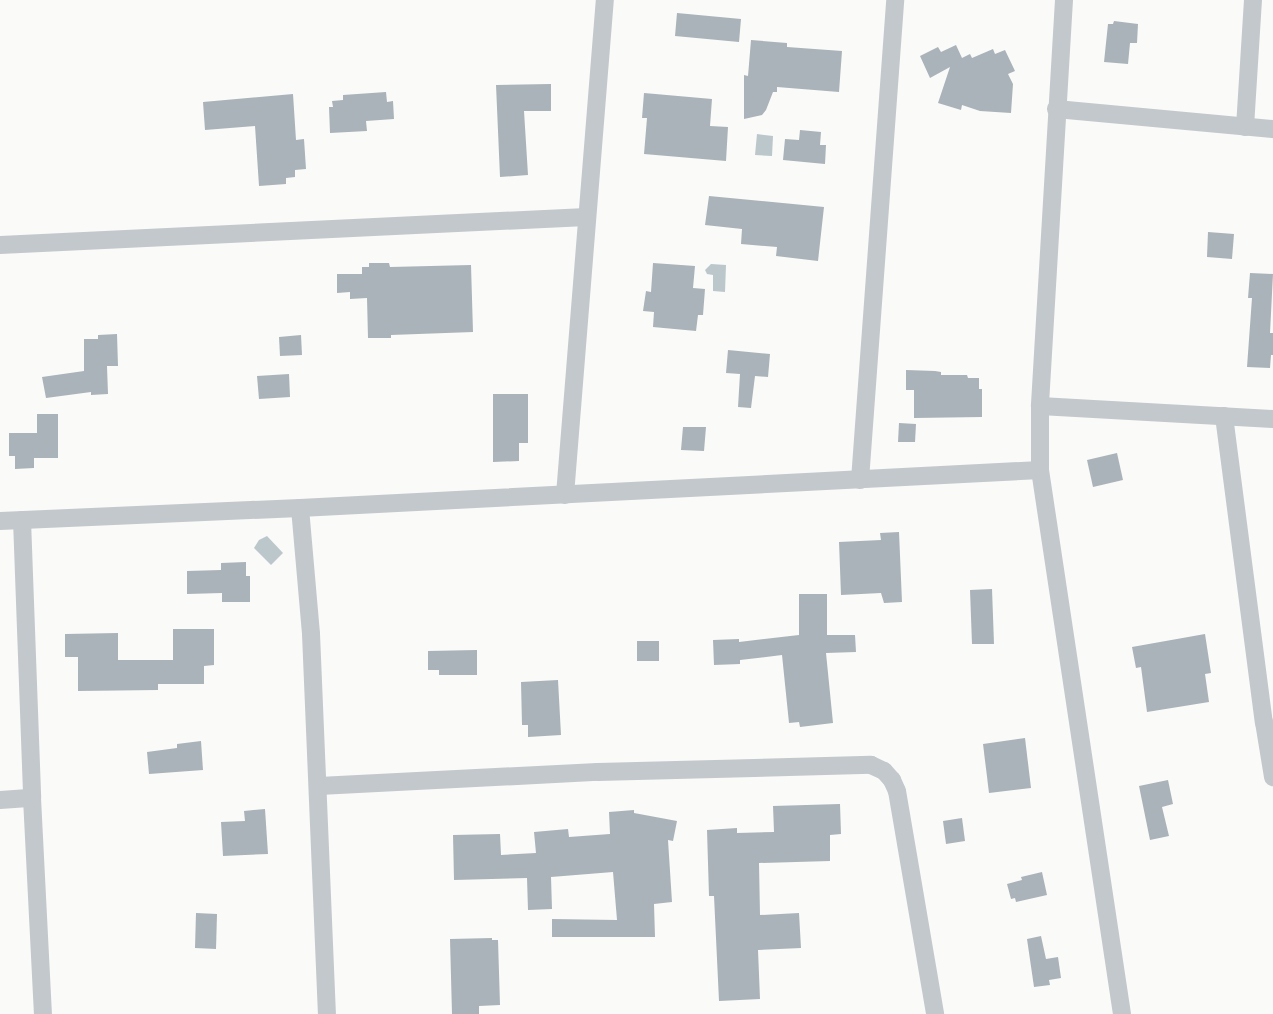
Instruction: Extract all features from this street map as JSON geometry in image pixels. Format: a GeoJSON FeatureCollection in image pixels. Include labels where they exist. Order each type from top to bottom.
{"type":"FeatureCollection","features":[{"type":"Feature","properties":{"kind":"street"},"geometry":{"type":"LineString","coordinates":[[565,495],[605,0]]}},
{"type":"Feature","properties":{"kind":"street"},"geometry":{"type":"LineString","coordinates":[[860,480],[895,0]]}},
{"type":"Feature","properties":{"kind":"street"},"geometry":{"type":"LineString","coordinates":[[1064,0],[1056,109],[1040,406],[1040,470],[1122,1014]]}},
{"type":"Feature","properties":{"kind":"street"},"geometry":{"type":"LineString","coordinates":[[1245,127],[1253,0]]}},
{"type":"Feature","properties":{"kind":"street"},"geometry":{"type":"LineString","coordinates":[[1056,109],[1273,129]]}},
{"type":"Feature","properties":{"kind":"street"},"geometry":{"type":"LineString","coordinates":[[0,245],[586,217]]}},
{"type":"Feature","properties":{"kind":"street"},"geometry":{"type":"LineString","coordinates":[[1040,406],[1273,419]]}},
{"type":"Feature","properties":{"kind":"street"},"geometry":{"type":"LineString","coordinates":[[1224,416],[1268,722],[1273,777]]}},
{"type":"Feature","properties":{"kind":"street"},"geometry":{"type":"LineString","coordinates":[[0,521],[300,508],[1040,470]]}},
{"type":"Feature","properties":{"kind":"street"},"geometry":{"type":"LineString","coordinates":[[300,508],[311,634],[319,786],[327,1014]]}},
{"type":"Feature","properties":{"kind":"street"},"geometry":{"type":"LineString","coordinates":[[22,520],[32,798],[44,1014]]}},
{"type":"Feature","properties":{"kind":"street"},"geometry":{"type":"LineString","coordinates":[[319,786],[598,772],[871,764],[884,771],[892,780],[897,791],[935,1014]]}},
{"type":"Feature","properties":{"kind":"street"},"geometry":{"type":"LineString","coordinates":[[0,800],[32,798]]}},
{"type":"Feature","properties":{"kind":"shaded area"},"geometry":{"type":"Polygon","coordinates":[[[757,134],[773,136],[772,156],[755,155],[757,134]]]}},
{"type":"Feature","properties":{"kind":"shaded area"},"geometry":{"type":"Polygon","coordinates":[[[711,264],[726,265],[725,292],[713,291],[713,275],[707,274],[705,270],[711,264]]]}},
{"type":"Feature","properties":{"kind":"shaded area"},"geometry":{"type":"Polygon","coordinates":[[[267,536],[283,553],[271,565],[254,548],[259,540],[267,536]]]}},
{"type":"Feature","properties":{"kind":"building"},"geometry":{"type":"Polygon","coordinates":[[[677,13],[741,19],[739,42],[675,36],[677,13]]]}},
{"type":"Feature","properties":{"kind":"building"},"geometry":{"type":"Polygon","coordinates":[[[1114,21],[1138,24],[1137,43],[1130,43],[1128,64],[1104,62],[1108,24],[1113,24],[1114,21]]]}},
{"type":"Feature","properties":{"kind":"building"},"geometry":{"type":"Polygon","coordinates":[[[751,40],[787,43],[787,47],[842,51],[839,92],[777,87],[777,92],[773,92],[762,115],[744,119],[744,75],[748,76],[751,40]]]}},
{"type":"Feature","properties":{"kind":"building"},"geometry":{"type":"Polygon","coordinates":[[[956,45],[962,58],[970,54],[972,58],[993,49],[995,54],[1005,50],[1015,71],[1008,74],[1013,84],[1011,113],[980,111],[962,105],[961,110],[938,103],[950,67],[930,78],[920,56],[938,47],[941,52],[956,45]]]}},
{"type":"Feature","properties":{"kind":"building"},"geometry":{"type":"Polygon","coordinates":[[[551,84],[551,111],[524,111],[528,175],[500,177],[496,85],[551,84]]]}},
{"type":"Feature","properties":{"kind":"building"},"geometry":{"type":"Polygon","coordinates":[[[386,92],[387,102],[393,101],[394,119],[366,121],[367,131],[330,133],[329,107],[333,107],[332,101],[343,100],[343,95],[386,92]]]}},
{"type":"Feature","properties":{"kind":"building"},"geometry":{"type":"Polygon","coordinates":[[[644,93],[712,99],[710,126],[728,127],[726,161],[644,154],[647,118],[642,118],[644,93]]]}},
{"type":"Feature","properties":{"kind":"building"},"geometry":{"type":"Polygon","coordinates":[[[293,94],[296,140],[304,139],[306,169],[295,170],[295,177],[286,178],[286,184],[259,186],[255,126],[205,130],[203,102],[293,94]]]}},
{"type":"Feature","properties":{"kind":"building"},"geometry":{"type":"Polygon","coordinates":[[[800,130],[821,132],[820,145],[826,145],[825,164],[783,160],[785,139],[799,140],[800,130]]]}},
{"type":"Feature","properties":{"kind":"building"},"geometry":{"type":"Polygon","coordinates":[[[709,196],[824,207],[818,261],[776,256],[777,247],[741,244],[742,229],[705,225],[709,196]]]}},
{"type":"Feature","properties":{"kind":"building"},"geometry":{"type":"Polygon","coordinates":[[[1208,232],[1234,234],[1232,259],[1207,257],[1208,232]]]}},
{"type":"Feature","properties":{"kind":"building"},"geometry":{"type":"Polygon","coordinates":[[[369,263],[389,263],[390,267],[471,265],[473,332],[391,335],[391,338],[368,338],[367,298],[350,299],[350,292],[337,293],[337,274],[362,274],[362,267],[369,267],[369,263]]]}},
{"type":"Feature","properties":{"kind":"building"},"geometry":{"type":"Polygon","coordinates":[[[653,263],[695,266],[693,288],[705,289],[703,315],[698,315],[696,331],[653,327],[654,312],[643,311],[646,291],[651,292],[653,263]]]}},
{"type":"Feature","properties":{"kind":"building"},"geometry":{"type":"Polygon","coordinates":[[[1250,273],[1273,274],[1270,333],[1273,333],[1273,355],[1271,355],[1270,368],[1247,367],[1252,298],[1248,298],[1250,273]]]}},
{"type":"Feature","properties":{"kind":"building"},"geometry":{"type":"Polygon","coordinates":[[[117,334],[118,366],[107,366],[108,394],[91,395],[91,392],[46,398],[42,377],[84,371],[84,339],[98,339],[98,335],[117,334]]]}},
{"type":"Feature","properties":{"kind":"building"},"geometry":{"type":"Polygon","coordinates":[[[301,335],[302,355],[280,356],[279,337],[301,335]]]}},
{"type":"Feature","properties":{"kind":"building"},"geometry":{"type":"Polygon","coordinates":[[[728,350],[770,354],[768,377],[755,376],[751,408],[738,407],[740,374],[726,373],[728,350]]]}},
{"type":"Feature","properties":{"kind":"building"},"geometry":{"type":"Polygon","coordinates":[[[906,370],[935,371],[941,372],[941,375],[967,375],[968,378],[979,378],[979,389],[982,389],[982,417],[914,418],[914,390],[906,390],[906,370]]]}},
{"type":"Feature","properties":{"kind":"building"},"geometry":{"type":"Polygon","coordinates":[[[289,374],[290,397],[259,399],[257,376],[289,374]]]}},
{"type":"Feature","properties":{"kind":"building"},"geometry":{"type":"Polygon","coordinates":[[[493,394],[528,394],[528,443],[519,443],[519,461],[493,462],[493,394]]]}},
{"type":"Feature","properties":{"kind":"building"},"geometry":{"type":"Polygon","coordinates":[[[37,414],[58,414],[58,458],[34,458],[34,468],[15,469],[15,456],[9,456],[9,433],[37,433],[37,414]]]}},
{"type":"Feature","properties":{"kind":"building"},"geometry":{"type":"Polygon","coordinates":[[[899,423],[916,424],[915,442],[898,442],[899,423]]]}},
{"type":"Feature","properties":{"kind":"building"},"geometry":{"type":"Polygon","coordinates":[[[683,427],[706,427],[704,451],[681,450],[683,427]]]}},
{"type":"Feature","properties":{"kind":"building"},"geometry":{"type":"Polygon","coordinates":[[[1117,453],[1123,480],[1093,487],[1087,460],[1117,453]]]}},
{"type":"Feature","properties":{"kind":"building"},"geometry":{"type":"Polygon","coordinates":[[[899,532],[902,602],[884,603],[881,593],[841,595],[839,542],[881,540],[880,533],[899,532]]]}},
{"type":"Feature","properties":{"kind":"building"},"geometry":{"type":"Polygon","coordinates":[[[246,562],[246,576],[250,576],[250,602],[222,602],[222,593],[187,594],[187,571],[221,570],[221,563],[246,562]]]}},
{"type":"Feature","properties":{"kind":"building"},"geometry":{"type":"Polygon","coordinates":[[[992,589],[994,644],[972,644],[970,590],[992,589]]]}},
{"type":"Feature","properties":{"kind":"building"},"geometry":{"type":"Polygon","coordinates":[[[799,594],[827,594],[827,635],[855,635],[856,652],[826,653],[833,723],[800,727],[799,722],[789,723],[782,655],[740,660],[740,664],[714,665],[713,640],[739,639],[739,642],[799,635],[799,594]]]}},
{"type":"Feature","properties":{"kind":"building"},"geometry":{"type":"Polygon","coordinates":[[[173,629],[214,629],[214,665],[204,666],[204,684],[158,684],[158,690],[78,691],[78,657],[65,657],[65,634],[118,633],[118,660],[173,660],[173,629]]]}},
{"type":"Feature","properties":{"kind":"building"},"geometry":{"type":"Polygon","coordinates":[[[1205,634],[1211,673],[1205,674],[1209,702],[1147,712],[1141,667],[1136,668],[1132,647],[1205,634]]]}},
{"type":"Feature","properties":{"kind":"building"},"geometry":{"type":"Polygon","coordinates":[[[637,641],[659,641],[659,661],[637,661],[637,641]]]}},
{"type":"Feature","properties":{"kind":"building"},"geometry":{"type":"Polygon","coordinates":[[[477,650],[477,675],[439,675],[439,670],[428,670],[428,651],[477,650]]]}},
{"type":"Feature","properties":{"kind":"building"},"geometry":{"type":"Polygon","coordinates":[[[558,680],[561,735],[528,737],[528,725],[522,725],[521,682],[558,680]]]}},
{"type":"Feature","properties":{"kind":"building"},"geometry":{"type":"Polygon","coordinates":[[[1025,738],[1031,788],[989,793],[983,744],[1025,738]]]}},
{"type":"Feature","properties":{"kind":"building"},"geometry":{"type":"Polygon","coordinates":[[[201,741],[203,770],[149,774],[147,752],[177,748],[177,744],[201,741]]]}},
{"type":"Feature","properties":{"kind":"building"},"geometry":{"type":"Polygon","coordinates":[[[1168,780],[1173,804],[1162,807],[1169,836],[1150,840],[1139,786],[1168,780]]]}},
{"type":"Feature","properties":{"kind":"building"},"geometry":{"type":"Polygon","coordinates":[[[840,804],[841,834],[830,835],[830,861],[759,863],[760,915],[799,913],[801,948],[758,950],[760,999],[719,1001],[714,896],[709,896],[707,830],[737,828],[737,833],[774,832],[773,806],[840,804]]]}},
{"type":"Feature","properties":{"kind":"building"},"geometry":{"type":"Polygon","coordinates":[[[265,809],[268,854],[223,856],[221,822],[245,821],[244,811],[265,809]]]}},
{"type":"Feature","properties":{"kind":"building"},"geometry":{"type":"Polygon","coordinates":[[[634,810],[634,813],[677,821],[673,841],[668,840],[672,902],[654,904],[655,937],[552,937],[552,919],[617,920],[613,872],[551,877],[552,909],[528,910],[527,878],[454,880],[453,835],[500,834],[501,855],[536,853],[534,832],[568,829],[569,837],[610,834],[609,812],[634,810]]]}},
{"type":"Feature","properties":{"kind":"building"},"geometry":{"type":"Polygon","coordinates":[[[962,818],[965,841],[946,844],[943,821],[962,818]]]}},
{"type":"Feature","properties":{"kind":"building"},"geometry":{"type":"Polygon","coordinates":[[[1042,872],[1047,895],[1016,902],[1015,898],[1011,899],[1007,884],[1022,880],[1021,877],[1042,872]]]}},
{"type":"Feature","properties":{"kind":"building"},"geometry":{"type":"Polygon","coordinates":[[[196,913],[217,914],[216,949],[195,948],[196,913]]]}},
{"type":"Feature","properties":{"kind":"building"},"geometry":{"type":"Polygon","coordinates":[[[1041,936],[1046,959],[1058,957],[1061,978],[1049,980],[1050,985],[1034,987],[1027,939],[1041,936]]]}},
{"type":"Feature","properties":{"kind":"building"},"geometry":{"type":"Polygon","coordinates":[[[492,938],[492,940],[498,940],[500,1005],[479,1006],[479,1014],[452,1014],[450,939],[492,938]]]}}]}
